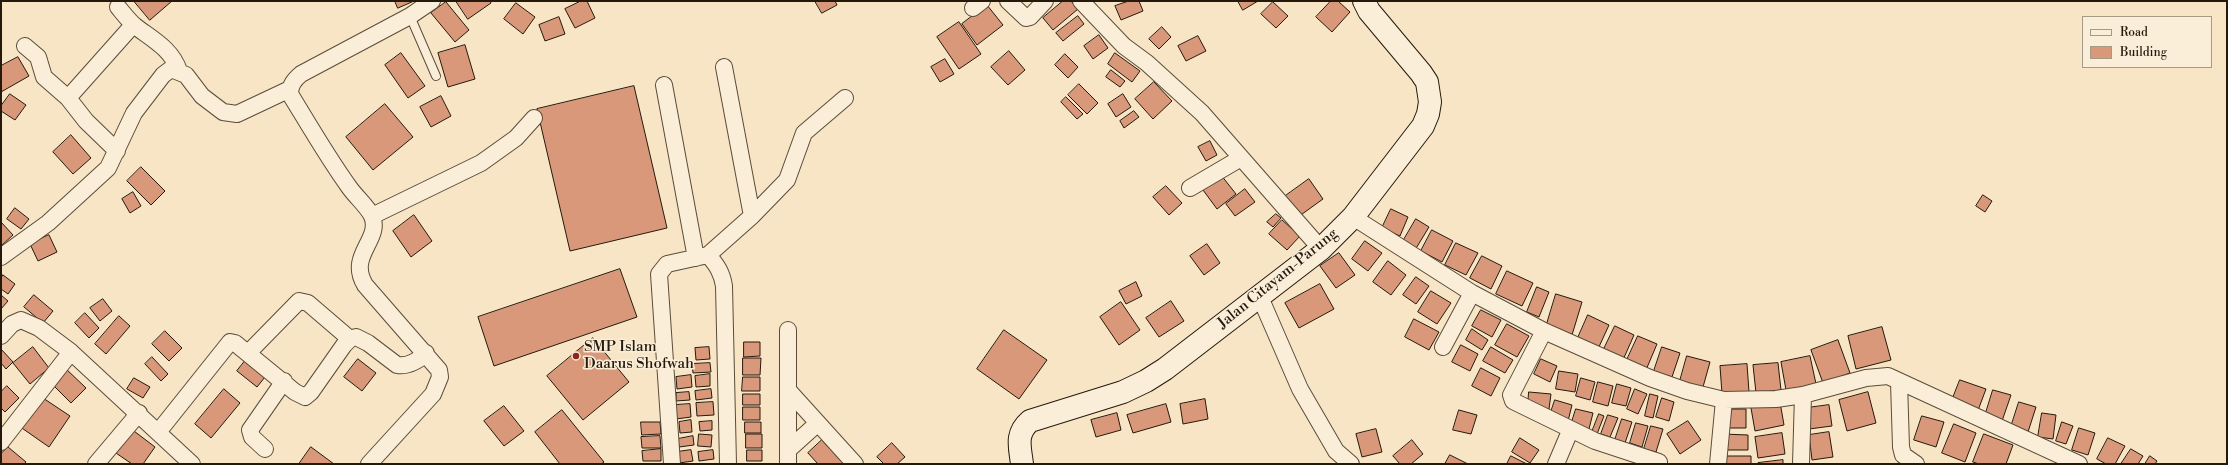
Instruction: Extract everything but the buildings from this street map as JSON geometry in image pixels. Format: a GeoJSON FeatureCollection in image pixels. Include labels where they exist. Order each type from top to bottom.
{"type":"FeatureCollection","features":[{"type":"Feature","properties":{"kind":"street"},"geometry":{"type":"LineString","coordinates":[[369,464],[436,390],[440,377],[439,370],[426,353],[365,285],[358,268],[373,228],[372,216],[349,187],[290,94],[290,89],[296,78],[301,74],[410,16],[432,1]]}},
{"type":"Feature","properties":{"kind":"street"},"geometry":{"type":"LineString","coordinates":[[1008,1],[1026,18],[1030,17],[1045,1]]}},
{"type":"Feature","properties":{"kind":"street"},"geometry":{"type":"LineString","coordinates":[[1081,1],[1124,46],[1147,63],[1202,113],[1321,248]]}},
{"type":"Feature","properties":{"kind":"street","name":"Jalan Citayam-Parung"},"geometry":{"type":"LineString","coordinates":[[1022,464],[1019,438],[1022,429],[1030,422],[1123,392],[1146,381],[1164,369],[1260,297],[1321,248],[1353,217],[1417,136],[1428,114],[1430,102],[1427,82],[1369,11],[1364,1]]}},
{"type":"Feature","properties":{"kind":"street"},"geometry":{"type":"LineString","coordinates":[[118,7],[133,24],[168,51],[176,61],[179,70]]}},
{"type":"Feature","properties":{"kind":"street"},"geometry":{"type":"LineString","coordinates":[[68,98],[133,24]]}},
{"type":"Feature","properties":{"kind":"street"},"geometry":{"type":"LineString","coordinates":[[25,46],[38,57],[44,77],[68,98],[86,121],[117,151]]}},
{"type":"Feature","properties":{"kind":"street"},"geometry":{"type":"LineString","coordinates":[[724,67],[752,216]]}},
{"type":"Feature","properties":{"kind":"street"},"geometry":{"type":"LineString","coordinates":[[1,257],[48,223],[108,168],[134,113],[163,75],[171,69],[179,70],[186,75],[202,96],[223,112],[237,114],[290,89]]}},
{"type":"Feature","properties":{"kind":"street"},"geometry":{"type":"LineString","coordinates":[[664,85],[702,257],[718,267],[724,286],[728,464]]}},
{"type":"Feature","properties":{"kind":"street"},"geometry":{"type":"LineString","coordinates":[[672,464],[659,274],[667,264],[702,257],[752,216],[787,180],[804,133],[845,98]]}},
{"type":"Feature","properties":{"kind":"street"},"geometry":{"type":"LineString","coordinates":[[372,216],[481,163],[516,138],[534,118]]}},
{"type":"Feature","properties":{"kind":"street"},"geometry":{"type":"LineString","coordinates":[[1190,188],[1241,158]]}},
{"type":"Feature","properties":{"kind":"street"},"geometry":{"type":"LineString","coordinates":[[1353,217],[1472,293],[1544,331],[1650,378],[1724,400],[1754,400],[1802,396],[1866,378],[1888,376],[2073,463]]}},
{"type":"Feature","properties":{"kind":"street"},"geometry":{"type":"LineString","coordinates":[[1443,347],[1472,293]]}},
{"type":"Feature","properties":{"kind":"street"},"geometry":{"type":"LineString","coordinates":[[1260,297],[1300,389],[1336,451],[1351,464]]}},
{"type":"Feature","properties":{"kind":"street"},"geometry":{"type":"LineString","coordinates":[[248,353],[299,301],[308,303],[350,339]]}},
{"type":"Feature","properties":{"kind":"street"},"geometry":{"type":"LineString","coordinates":[[1,336],[12,324],[21,320],[39,328],[71,352],[139,413],[192,464]]}},
{"type":"Feature","properties":{"kind":"street"},"geometry":{"type":"LineString","coordinates":[[788,330],[788,457]]}},
{"type":"Feature","properties":{"kind":"street"},"geometry":{"type":"LineString","coordinates":[[1544,331],[1511,395],[1512,398],[1570,431],[1614,449],[1659,462]]}},
{"type":"Feature","properties":{"kind":"street"},"geometry":{"type":"LineString","coordinates":[[158,431],[228,344],[234,342],[284,381],[300,396],[308,395],[350,339],[356,337],[363,339],[397,365],[403,366],[416,361],[426,353]]}},
{"type":"Feature","properties":{"kind":"street"},"geometry":{"type":"LineString","coordinates":[[1,442],[71,352]]}},
{"type":"Feature","properties":{"kind":"street"},"geometry":{"type":"LineString","coordinates":[[265,449],[252,436],[250,430],[284,381]]}},
{"type":"Feature","properties":{"kind":"street"},"geometry":{"type":"LineString","coordinates":[[1899,382],[1901,447],[1903,455],[1907,460],[1916,464]]}},
{"type":"Feature","properties":{"kind":"street"},"geometry":{"type":"LineString","coordinates":[[788,390],[855,464]]}},
{"type":"Feature","properties":{"kind":"street"},"geometry":{"type":"LineString","coordinates":[[1801,464],[1802,396]]}},
{"type":"Feature","properties":{"kind":"street"},"geometry":{"type":"LineString","coordinates":[[1718,464],[1724,400]]}},
{"type":"Feature","properties":{"kind":"street"},"geometry":{"type":"LineString","coordinates":[[96,464],[139,413]]}},
{"type":"Feature","properties":{"kind":"street"},"geometry":{"type":"LineString","coordinates":[[788,457],[818,423]]}},
{"type":"Feature","properties":{"kind":"street"},"geometry":{"type":"LineString","coordinates":[[1560,463],[1570,431]]}},
{"type":"Feature","properties":{"kind":"lane"},"geometry":{"type":"LineString","coordinates":[[410,16],[436,76]]}},
{"type":"Feature","properties":{"kind":"place","name":"SMP Islam Daarus Shofwah"},"geometry":{"type":"Point","coordinates":[576,356]}}]}
